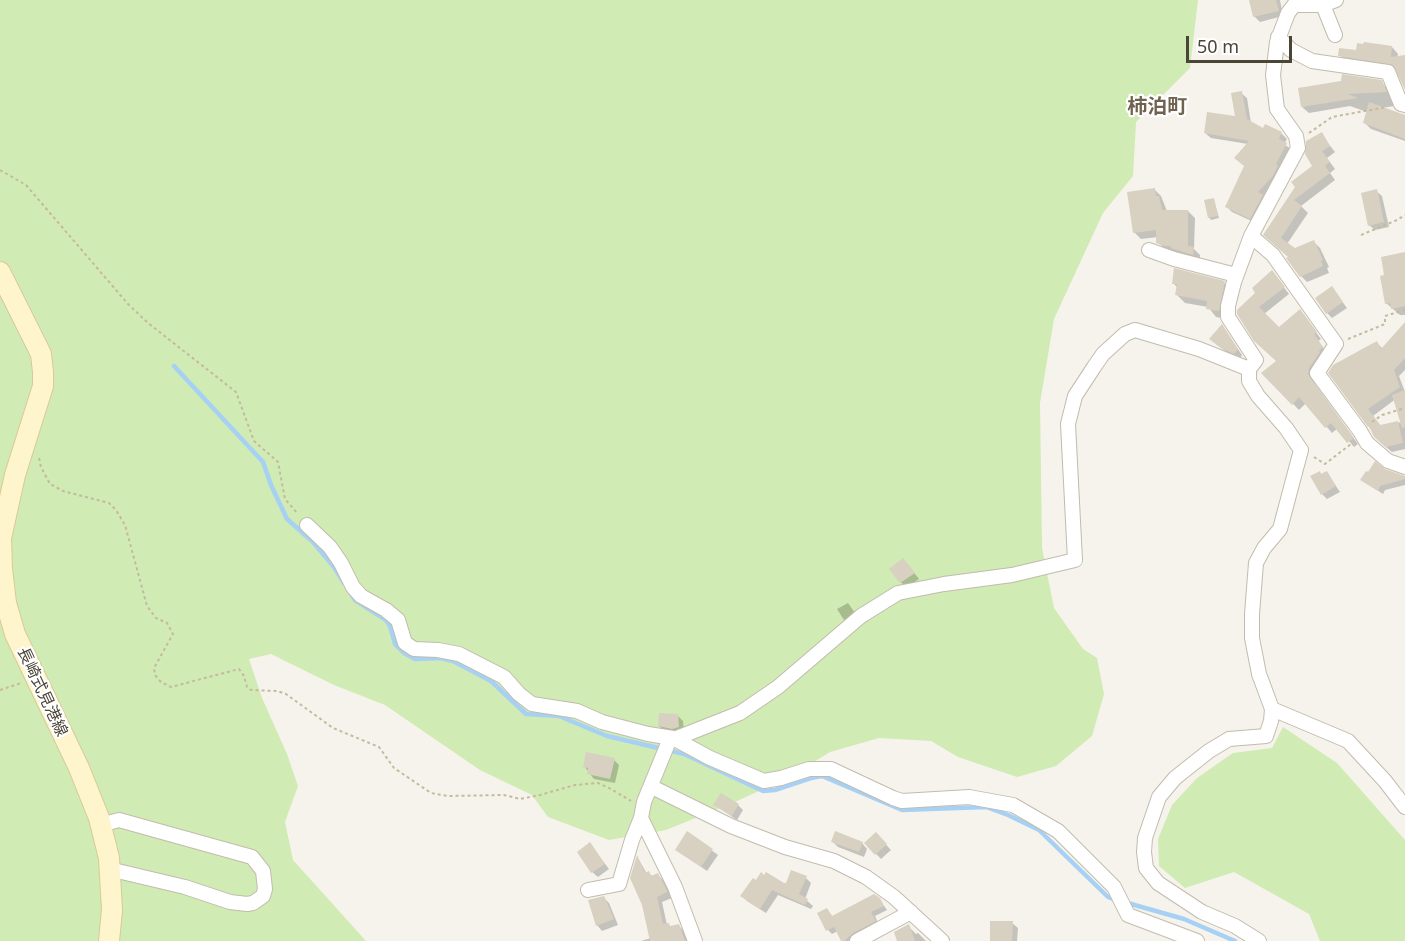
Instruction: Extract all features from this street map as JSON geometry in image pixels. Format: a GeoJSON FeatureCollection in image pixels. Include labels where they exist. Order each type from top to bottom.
{"type":"FeatureCollection","features":[{"type":"Feature","properties":{"kind":"main road","name":"長崎式見港線"},"geometry":{"type":"LineString","coordinates":[[0,272],[41,354],[44,372],[43,386],[15,475],[1,538],[6,603],[15,634],[93,802],[110,869],[112,910],[109,941]]}},
{"type":"Feature","properties":{"kind":"street"},"geometry":{"type":"LineString","coordinates":[[1259,941],[1235,926],[1202,912],[1158,883],[1146,868],[1145,838],[1159,797],[1174,778],[1229,739],[1266,736],[1271,721],[1272,709],[1259,674],[1252,638],[1251,614],[1256,563],[1264,548],[1280,529],[1301,450],[1286,428],[1258,396],[1249,381],[1249,369],[1256,360],[1228,317],[1228,306],[1236,275],[1251,236],[1298,148],[1296,136],[1277,109],[1273,75],[1278,38],[1288,13],[1296,3],[1329,3],[1335,35]]}},
{"type":"Feature","properties":{"kind":"street"},"geometry":{"type":"LineString","coordinates":[[1278,38],[1291,50],[1312,62],[1388,72],[1403,105]]}},
{"type":"Feature","properties":{"kind":"street"},"geometry":{"type":"LineString","coordinates":[[1251,236],[1273,255],[1336,344],[1317,374],[1367,443],[1388,461],[1405,467]]}},
{"type":"Feature","properties":{"kind":"street"},"geometry":{"type":"LineString","coordinates":[[1149,250],[1236,275]]}},
{"type":"Feature","properties":{"kind":"street"},"geometry":{"type":"LineString","coordinates":[[588,891],[619,884],[641,813],[669,745],[740,714],[778,687],[861,616],[898,592],[1012,575],[1075,560],[1068,424],[1076,396],[1088,377],[1103,354],[1125,334],[1135,330],[1249,369]]}},
{"type":"Feature","properties":{"kind":"street"},"geometry":{"type":"LineString","coordinates":[[307,525],[330,547],[353,587],[361,596],[386,610],[398,620],[405,643],[414,649],[459,654],[504,676],[519,694],[532,704],[577,711],[602,722],[648,734],[669,745],[710,758],[764,781],[809,769],[831,769],[902,801],[969,797],[1013,805],[1058,831],[1114,887],[1128,915],[1197,941]]}},
{"type":"Feature","properties":{"kind":"street"},"geometry":{"type":"LineString","coordinates":[[1272,709],[1348,741],[1385,781],[1405,807]]}},
{"type":"Feature","properties":{"kind":"street"},"geometry":{"type":"LineString","coordinates":[[652,788],[731,826],[785,847],[834,861],[866,877],[911,912],[942,941]]}},
{"type":"Feature","properties":{"kind":"street"},"geometry":{"type":"LineString","coordinates":[[641,813],[675,887],[695,941]]}},
{"type":"Feature","properties":{"kind":"street"},"geometry":{"type":"LineString","coordinates":[[100,825],[119,820],[252,857],[263,871],[265,889],[263,896],[253,903],[230,902],[185,887],[110,869]]}},
{"type":"Feature","properties":{"kind":"street"},"geometry":{"type":"LineString","coordinates":[[857,941],[911,912]]}},
{"type":"Feature","properties":{"kind":"path"},"geometry":{"type":"LineString","coordinates":[[1297,142],[1332,117],[1403,105]]}},
{"type":"Feature","properties":{"kind":"path"},"geometry":{"type":"LineString","coordinates":[[0,170],[26,185],[128,304],[148,323],[236,392],[254,441],[278,462],[285,499],[307,525]]}},
{"type":"Feature","properties":{"kind":"path"},"geometry":{"type":"LineString","coordinates":[[1361,234],[1405,215]]}},
{"type":"Feature","properties":{"kind":"path"},"geometry":{"type":"LineString","coordinates":[[1336,344],[1385,324],[1385,316],[1405,310]]}},
{"type":"Feature","properties":{"kind":"path"},"geometry":{"type":"LineString","coordinates":[[1301,450],[1325,464],[1382,415],[1405,408]]}},
{"type":"Feature","properties":{"kind":"path"},"geometry":{"type":"LineString","coordinates":[[38,455],[41,467],[50,484],[63,491],[109,503],[116,510],[124,525],[147,606],[156,618],[167,623],[173,634],[154,668],[155,675],[161,682],[171,687],[239,669],[247,687],[251,690],[277,691],[286,694],[333,728],[379,747],[394,768],[431,793],[448,796],[504,795],[520,799],[575,785],[598,783],[611,789],[641,813]]}},
{"type":"Feature","properties":{"kind":"path"},"geometry":{"type":"LineString","coordinates":[[0,690],[35,678]]}},
{"type":"Feature","properties":{"kind":"green space"},"geometry":{"type":"Polygon","coordinates":[[[0,0],[1198,0],[1190,68],[1136,122],[1133,176],[1103,213],[1054,319],[1040,403],[1042,548],[1054,608],[1083,649],[1097,658],[1104,694],[1092,736],[1056,766],[1017,777],[958,757],[931,741],[879,738],[830,752],[789,777],[666,830],[609,840],[548,817],[532,795],[480,770],[385,705],[334,685],[271,654],[249,659],[262,698],[287,754],[298,786],[285,822],[293,860],[366,941],[0,941],[0,0]]]}},
{"type":"Feature","properties":{"kind":"green space"},"geometry":{"type":"Polygon","coordinates":[[[1283,727],[1337,763],[1405,840],[1405,941],[1320,941],[1309,914],[1234,872],[1185,888],[1159,866],[1158,839],[1172,805],[1197,778],[1233,753],[1272,748],[1283,727]]]}},
{"type":"Feature","properties":{"kind":"building"},"geometry":{"type":"Polygon","coordinates":[[[1249,0],[1276,0],[1279,11],[1253,17],[1249,0]]]}},
{"type":"Feature","properties":{"kind":"building"},"geometry":{"type":"Polygon","coordinates":[[[1364,42],[1392,46],[1391,57],[1405,55],[1405,90],[1393,65],[1338,56],[1339,48],[1356,50],[1357,43],[1363,44],[1364,42]]]}},
{"type":"Feature","properties":{"kind":"building"},"geometry":{"type":"Polygon","coordinates":[[[1342,74],[1382,80],[1387,92],[1348,94],[1358,98],[1301,107],[1298,88],[1341,81],[1342,74]]]}},
{"type":"Feature","properties":{"kind":"building"},"geometry":{"type":"Polygon","coordinates":[[[1242,91],[1247,119],[1263,128],[1265,124],[1282,132],[1279,139],[1287,143],[1272,177],[1258,192],[1263,195],[1250,219],[1225,207],[1244,166],[1234,158],[1249,141],[1204,133],[1207,112],[1235,116],[1231,93],[1242,91]]]}},
{"type":"Feature","properties":{"kind":"building"},"geometry":{"type":"Polygon","coordinates":[[[1369,102],[1405,115],[1405,139],[1363,123],[1369,102]]]}},
{"type":"Feature","properties":{"kind":"building"},"geometry":{"type":"Polygon","coordinates":[[[1322,132],[1330,146],[1322,151],[1330,162],[1325,166],[1330,173],[1294,200],[1302,206],[1281,238],[1295,248],[1314,240],[1323,260],[1321,261],[1323,266],[1300,277],[1286,258],[1288,257],[1263,235],[1295,187],[1291,182],[1312,166],[1305,154],[1306,141],[1322,132]]]}},
{"type":"Feature","properties":{"kind":"building"},"geometry":{"type":"Polygon","coordinates":[[[1155,188],[1162,210],[1188,210],[1188,246],[1194,247],[1193,255],[1156,243],[1156,230],[1133,233],[1127,192],[1155,188]]]}},
{"type":"Feature","properties":{"kind":"building"},"geometry":{"type":"Polygon","coordinates":[[[1377,189],[1384,222],[1368,226],[1361,193],[1377,189]]]}},
{"type":"Feature","properties":{"kind":"building"},"geometry":{"type":"Polygon","coordinates":[[[1214,198],[1218,216],[1208,218],[1204,200],[1214,198]]]}},
{"type":"Feature","properties":{"kind":"building"},"geometry":{"type":"Polygon","coordinates":[[[1405,252],[1405,306],[1391,309],[1390,303],[1385,304],[1380,276],[1384,275],[1381,257],[1405,252]]]}},
{"type":"Feature","properties":{"kind":"building"},"geometry":{"type":"Polygon","coordinates":[[[1174,268],[1225,281],[1219,311],[1206,309],[1207,301],[1175,295],[1177,284],[1172,284],[1174,268]]]}},
{"type":"Feature","properties":{"kind":"building"},"geometry":{"type":"Polygon","coordinates":[[[1272,270],[1285,287],[1259,307],[1279,327],[1300,309],[1317,332],[1314,334],[1323,347],[1309,368],[1308,374],[1354,438],[1347,443],[1331,423],[1325,428],[1299,397],[1292,405],[1261,373],[1276,361],[1254,341],[1237,314],[1237,310],[1255,293],[1252,288],[1272,270]]]}},
{"type":"Feature","properties":{"kind":"building"},"geometry":{"type":"Polygon","coordinates":[[[1332,286],[1343,302],[1326,314],[1315,298],[1332,286]]]}},
{"type":"Feature","properties":{"kind":"building"},"geometry":{"type":"Polygon","coordinates":[[[1405,322],[1405,358],[1394,370],[1400,387],[1368,409],[1380,425],[1398,421],[1403,443],[1386,447],[1374,437],[1369,426],[1328,373],[1333,365],[1377,341],[1381,349],[1405,322]]]}},
{"type":"Feature","properties":{"kind":"building"},"geometry":{"type":"Polygon","coordinates":[[[1222,324],[1238,349],[1234,354],[1209,339],[1222,324]]]}},
{"type":"Feature","properties":{"kind":"building"},"geometry":{"type":"Polygon","coordinates":[[[1405,390],[1405,427],[1402,428],[1392,395],[1405,390]]]}},
{"type":"Feature","properties":{"kind":"building"},"geometry":{"type":"Polygon","coordinates":[[[1375,461],[1385,469],[1405,476],[1405,479],[1380,486],[1378,491],[1360,480],[1375,461]]]}},
{"type":"Feature","properties":{"kind":"building"},"geometry":{"type":"Polygon","coordinates":[[[1320,471],[1321,474],[1327,471],[1336,486],[1321,495],[1310,476],[1320,471]]]}},
{"type":"Feature","properties":{"kind":"building"},"geometry":{"type":"Polygon","coordinates":[[[903,558],[915,573],[900,583],[889,569],[903,558]]]}},
{"type":"Feature","properties":{"kind":"building"},"geometry":{"type":"Polygon","coordinates":[[[659,713],[678,714],[679,727],[672,729],[658,726],[659,713]]]}},
{"type":"Feature","properties":{"kind":"building"},"geometry":{"type":"Polygon","coordinates":[[[586,752],[615,758],[610,779],[587,774],[588,768],[583,767],[586,752]]]}},
{"type":"Feature","properties":{"kind":"building"},"geometry":{"type":"Polygon","coordinates":[[[721,793],[739,804],[732,816],[713,805],[721,793]]]}},
{"type":"Feature","properties":{"kind":"building"},"geometry":{"type":"Polygon","coordinates":[[[687,831],[713,849],[701,867],[675,850],[687,831]]]}},
{"type":"Feature","properties":{"kind":"building"},"geometry":{"type":"Polygon","coordinates":[[[835,831],[863,842],[859,852],[831,842],[835,831]]]}},
{"type":"Feature","properties":{"kind":"building"},"geometry":{"type":"Polygon","coordinates":[[[876,832],[887,844],[875,855],[864,843],[876,832]]]}},
{"type":"Feature","properties":{"kind":"building"},"geometry":{"type":"Polygon","coordinates":[[[590,842],[605,864],[591,873],[577,852],[590,842]]]}},
{"type":"Feature","properties":{"kind":"building"},"geometry":{"type":"Polygon","coordinates":[[[637,855],[645,873],[649,871],[651,876],[658,873],[667,891],[657,897],[663,924],[669,923],[670,926],[679,924],[685,941],[650,941],[642,905],[630,878],[637,855]]]}},
{"type":"Feature","properties":{"kind":"building"},"geometry":{"type":"Polygon","coordinates":[[[791,870],[807,876],[799,894],[808,899],[805,905],[772,890],[760,909],[740,896],[753,878],[756,880],[761,872],[764,875],[766,872],[786,883],[791,870]]]}},
{"type":"Feature","properties":{"kind":"building"},"geometry":{"type":"Polygon","coordinates":[[[874,894],[880,898],[884,906],[871,912],[876,921],[853,933],[844,941],[841,941],[834,927],[826,931],[817,913],[827,908],[832,916],[874,894]]]}},
{"type":"Feature","properties":{"kind":"building"},"geometry":{"type":"Polygon","coordinates":[[[604,896],[614,919],[596,926],[588,900],[604,896]]]}},
{"type":"Feature","properties":{"kind":"building"},"geometry":{"type":"Polygon","coordinates":[[[990,921],[1013,921],[1012,941],[990,941],[990,921]]]}},
{"type":"Feature","properties":{"kind":"building"},"geometry":{"type":"Polygon","coordinates":[[[909,924],[915,941],[897,941],[894,932],[909,924]]]}},
{"type":"Feature","properties":{"kind":"waterway"},"geometry":{"type":"LineString","coordinates":[[174,366],[263,462],[287,519],[313,542],[344,583]]}},
{"type":"Feature","properties":{"kind":"waterway"},"geometry":{"type":"LineString","coordinates":[[350,592],[355,600],[386,620],[395,644],[404,653],[415,659],[441,658],[453,661],[491,681],[526,714],[559,716],[607,736],[684,754],[763,791],[775,790],[822,776],[902,810],[986,807],[1039,830],[1108,897],[1116,900]]}},
{"type":"Feature","properties":{"kind":"waterway"},"geometry":{"type":"LineString","coordinates":[[1124,902],[1184,919],[1235,941]]}},
{"type":"Feature","properties":{"kind":"district","name":"柿泊町"},"geometry":{"type":"Point","coordinates":[1157,107]}}]}
